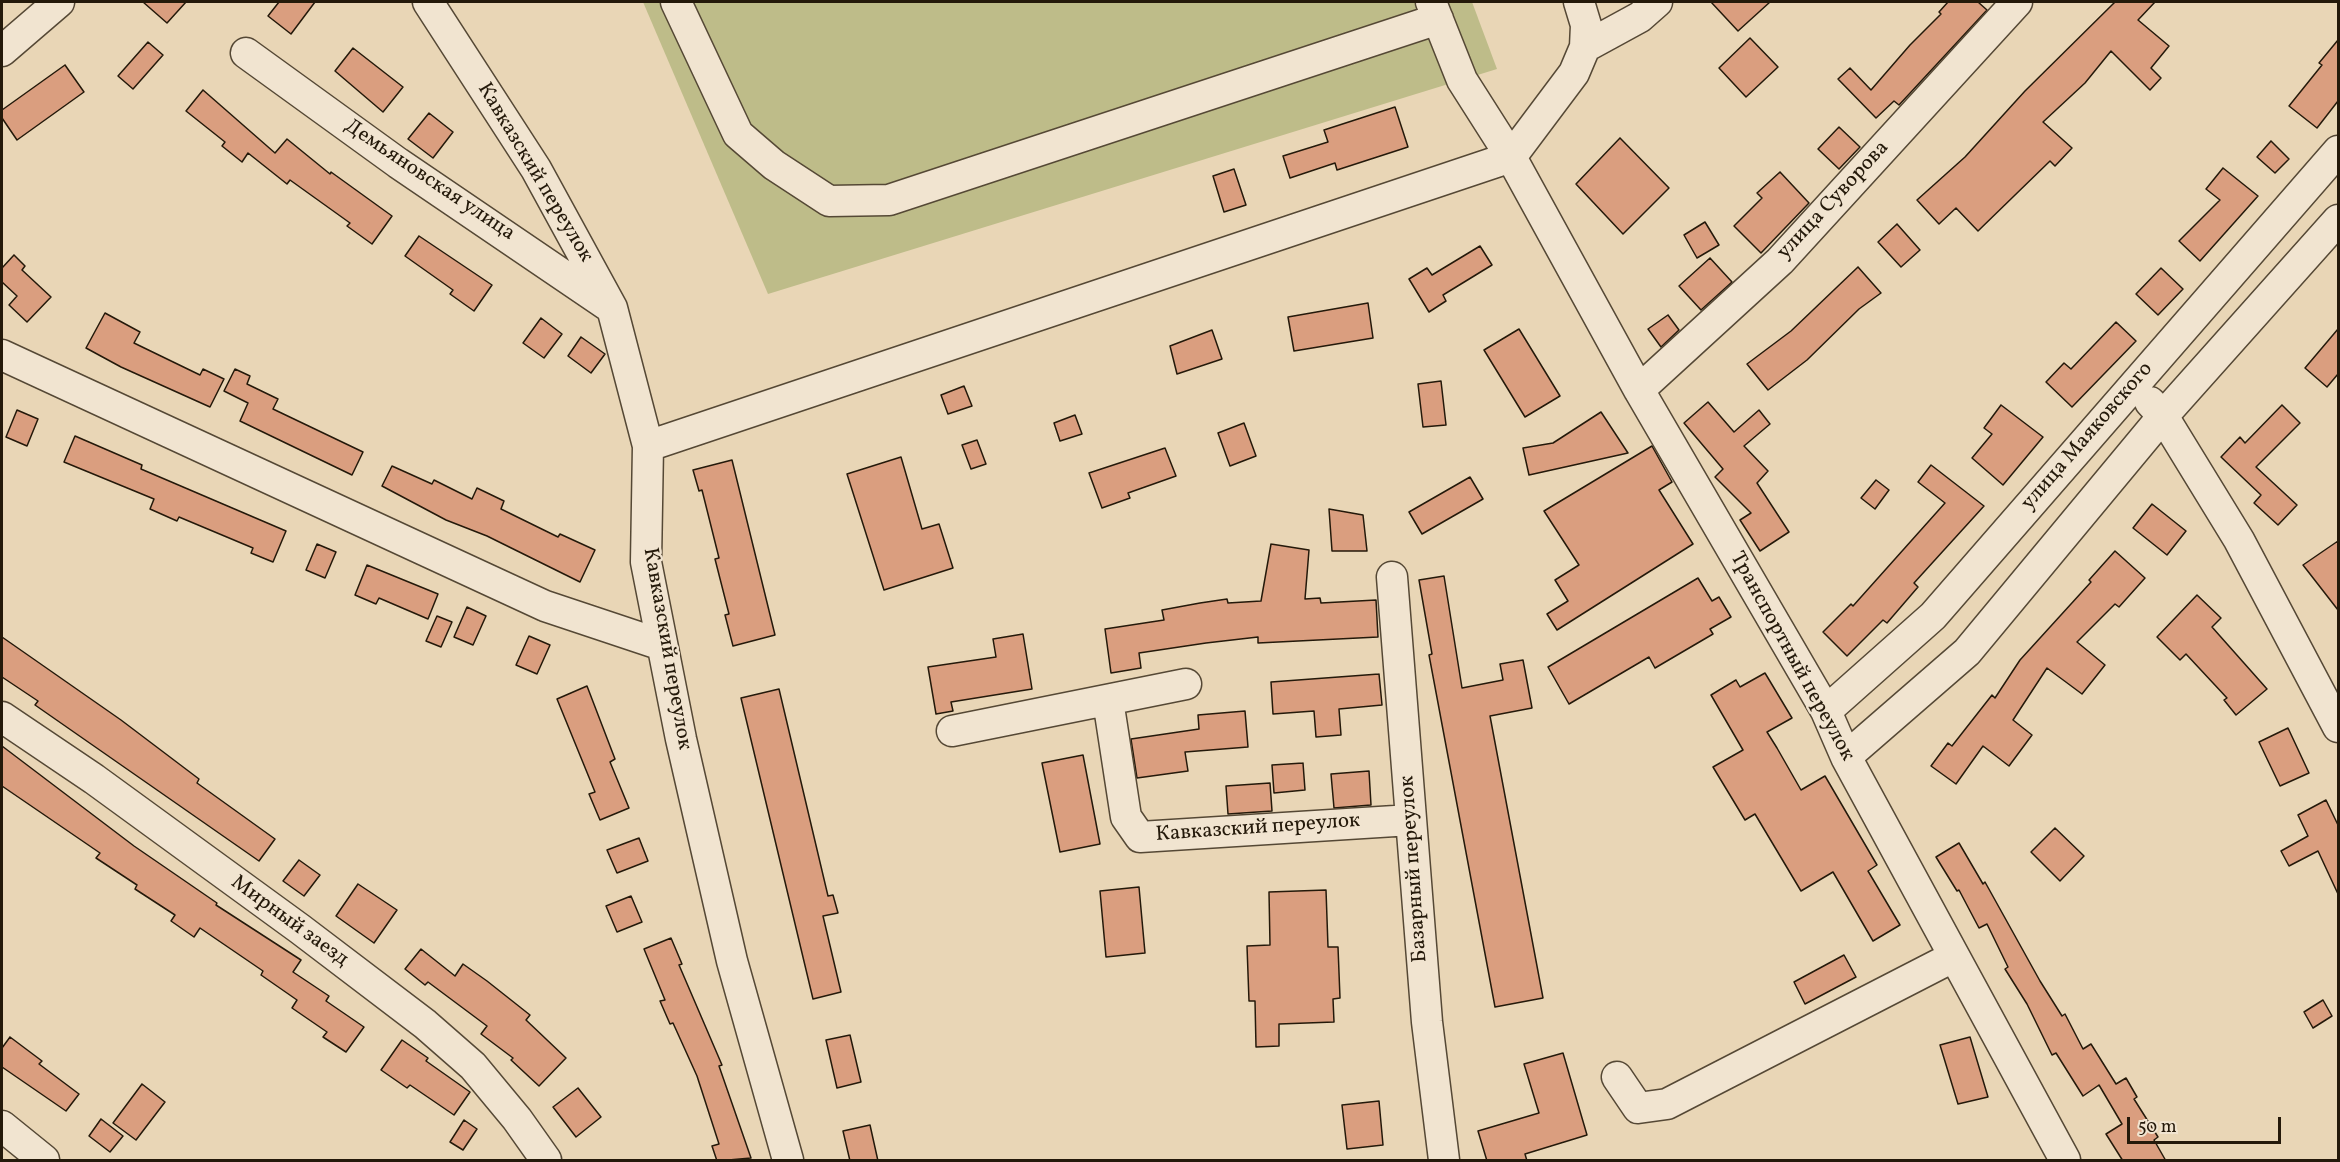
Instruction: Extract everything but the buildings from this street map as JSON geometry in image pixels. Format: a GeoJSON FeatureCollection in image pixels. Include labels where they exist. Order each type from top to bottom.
{"type":"FeatureCollection","features":[{"type":"Feature","properties":{"kind":"street"},"geometry":{"type":"LineString","coordinates":[[2,51],[59,2]]}},
{"type":"Feature","properties":{"kind":"street","name":"Кавказский переулок"},"geometry":{"type":"LineString","coordinates":[[428,2],[536,169],[612,308],[648,446],[646,562],[681,739],[732,961],[788,1161]]}},
{"type":"Feature","properties":{"kind":"street"},"geometry":{"type":"LineString","coordinates":[[676,2],[738,134],[774,165],[829,201],[889,200],[1435,10]]}},
{"type":"Feature","properties":{"kind":"street"},"geometry":{"type":"LineString","coordinates":[[648,446],[1511,157],[1574,73],[1585,47],[1586,25],[1579,2]]}},
{"type":"Feature","properties":{"kind":"street"},"geometry":{"type":"LineString","coordinates":[[1585,47],[1640,17],[1658,2]]}},
{"type":"Feature","properties":{"kind":"street","name":"улица Суворова"},"geometry":{"type":"LineString","coordinates":[[1639,390],[1780,261],[2017,2]]}},
{"type":"Feature","properties":{"kind":"street","name":"Транспортный переулок"},"geometry":{"type":"LineString","coordinates":[[1435,10],[1462,80],[1511,157],[1639,390],[1826,711],[1846,757],[2065,1161]]}},
{"type":"Feature","properties":{"kind":"street","name":"Демьяновская улица"},"geometry":{"type":"LineString","coordinates":[[246,53],[398,163],[612,308]]}},
{"type":"Feature","properties":{"kind":"street","name":"улица Маяковского"},"geometry":{"type":"LineString","coordinates":[[1826,711],[1933,616],[2338,151]]}},
{"type":"Feature","properties":{"kind":"street","name":"улица Маяковского"},"geometry":{"type":"LineString","coordinates":[[1846,757],[1967,652],[2163,416],[2338,220]]}},
{"type":"Feature","properties":{"kind":"street"},"geometry":{"type":"LineString","coordinates":[[2,355],[545,606],[662,645]]}},
{"type":"Feature","properties":{"kind":"street"},"geometry":{"type":"LineString","coordinates":[[2133,385],[2163,416],[2239,540],[2338,727]]}},
{"type":"Feature","properties":{"kind":"street","name":"Базарный переулок"},"geometry":{"type":"LineString","coordinates":[[1392,576],[1427,1022],[1444,1161]]}},
{"type":"Feature","properties":{"kind":"street"},"geometry":{"type":"LineString","coordinates":[[952,731],[1186,684]]}},
{"type":"Feature","properties":{"kind":"street","name":"Кавказский переулок"},"geometry":{"type":"LineString","coordinates":[[1108,700],[1126,817],[1140,837],[1411,820]]}},
{"type":"Feature","properties":{"kind":"street","name":"Мирный заезд"},"geometry":{"type":"LineString","coordinates":[[2,717],[94,779],[300,929],[425,1024],[473,1066],[518,1119],[546,1161]]}},
{"type":"Feature","properties":{"kind":"street"},"geometry":{"type":"LineString","coordinates":[[1617,1077],[1638,1108],[1667,1104],[1953,957]]}},
{"type":"Feature","properties":{"kind":"street"},"geometry":{"type":"LineString","coordinates":[[2,1126],[44,1161]]}},
{"type":"Feature","properties":{"kind":"shaded area"},"geometry":{"type":"Polygon","coordinates":[[[643,2],[1472,2],[1497,69],[768,294],[643,2]]]}}]}
